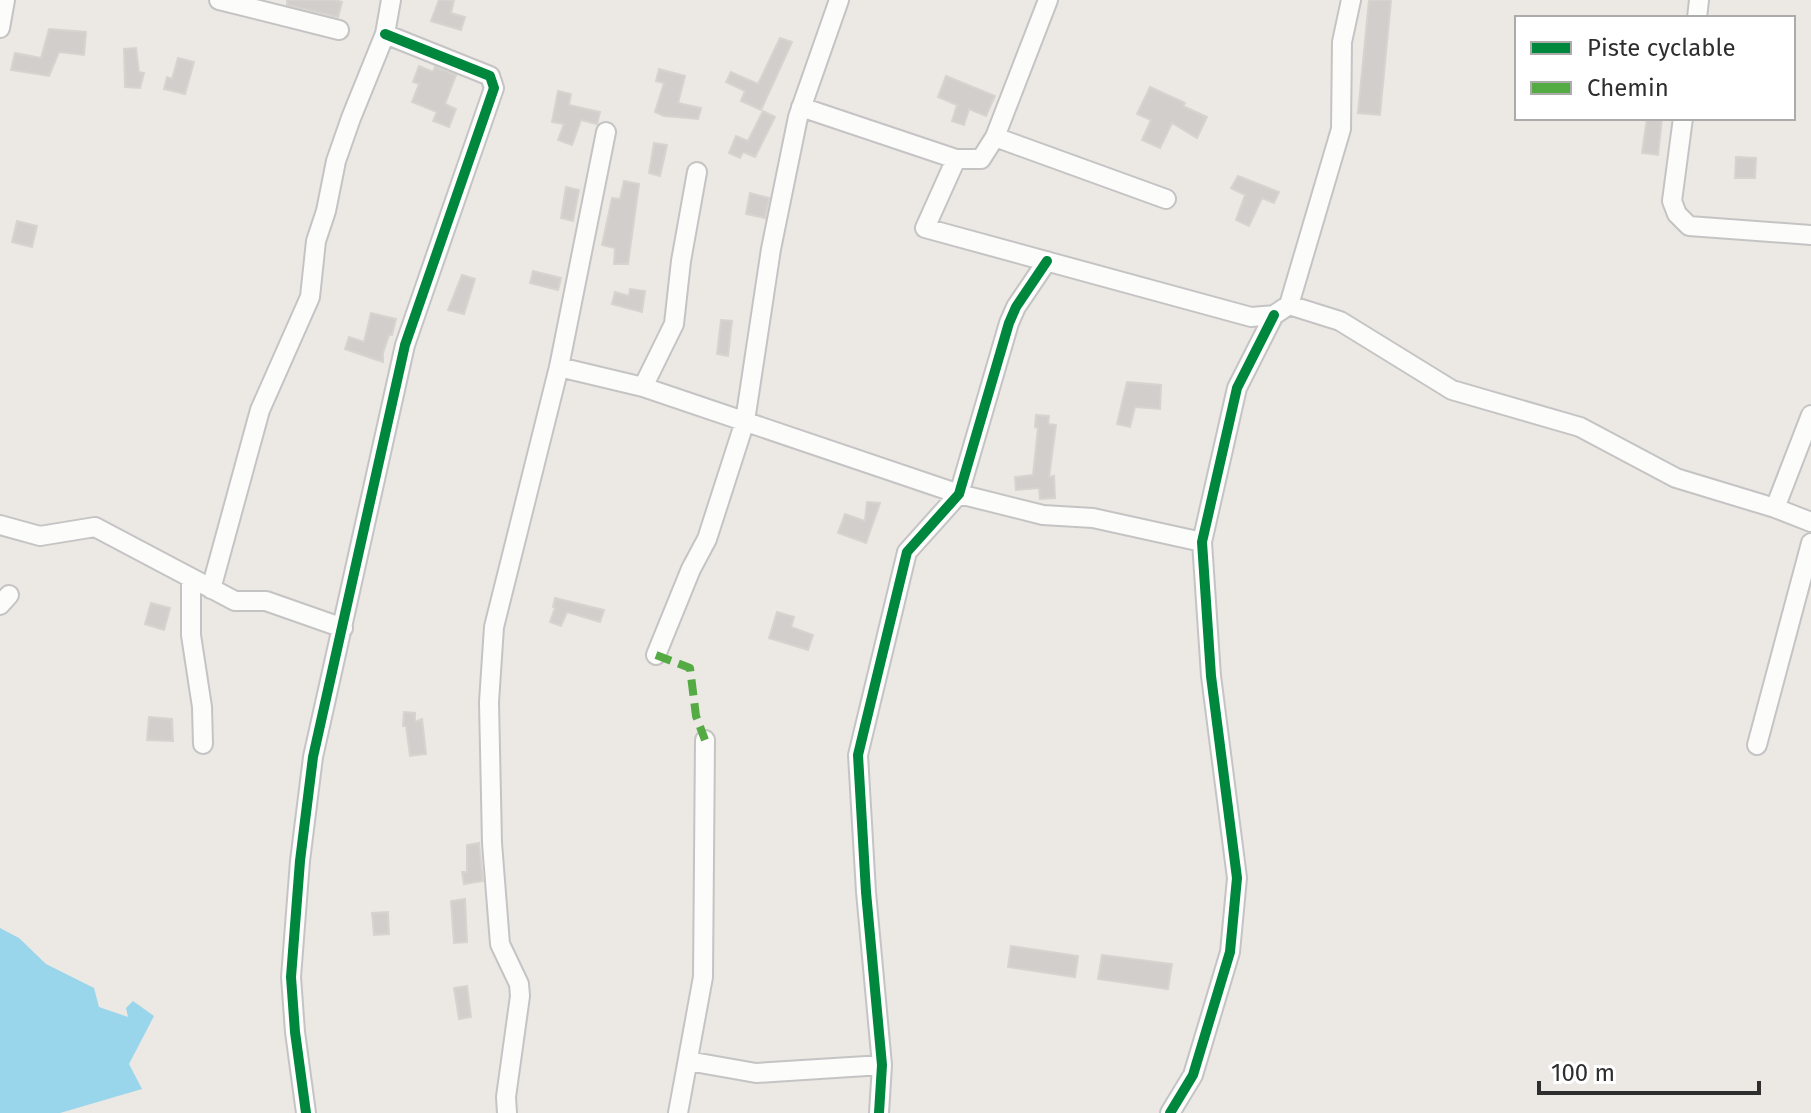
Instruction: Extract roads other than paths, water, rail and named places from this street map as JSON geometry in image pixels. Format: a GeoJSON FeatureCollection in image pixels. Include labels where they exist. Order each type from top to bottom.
{"type":"FeatureCollection","features":[{"type":"Feature","properties":{"kind":"street"},"geometry":{"type":"LineString","coordinates":[[0,28],[5,0]]}},
{"type":"Feature","properties":{"kind":"street"},"geometry":{"type":"LineString","coordinates":[[219,0],[339,30]]}},
{"type":"Feature","properties":{"kind":"street"},"geometry":{"type":"LineString","coordinates":[[211,589],[260,410],[310,297],[316,241],[326,211],[336,161],[385,34],[391,0]]}},
{"type":"Feature","properties":{"kind":"street"},"geometry":{"type":"LineString","coordinates":[[656,655],[691,569],[707,539],[745,421],[771,249],[801,107],[839,0]]}},
{"type":"Feature","properties":{"kind":"street"},"geometry":{"type":"LineString","coordinates":[[801,107],[956,159],[981,159],[995,137],[1048,0]]}},
{"type":"Feature","properties":{"kind":"street"},"geometry":{"type":"LineString","coordinates":[[1170,1113],[1193,1075],[1230,952],[1237,878],[1211,676],[1202,542],[1237,388],[1281,310],[1341,129],[1342,42],[1351,0]]}},
{"type":"Feature","properties":{"kind":"street"},"geometry":{"type":"LineString","coordinates":[[306,1113],[291,977],[300,861],[313,757],[405,345],[494,88],[490,76],[385,34]]}},
{"type":"Feature","properties":{"kind":"street"},"geometry":{"type":"LineString","coordinates":[[1683,120],[1672,201],[1677,214],[1689,226],[1811,235]]}},
{"type":"Feature","properties":{"kind":"street"},"geometry":{"type":"LineString","coordinates":[[507,1113],[506,1097],[520,996],[519,984],[500,944],[492,843],[489,702],[494,627],[559,367],[606,132]]}},
{"type":"Feature","properties":{"kind":"street"},"geometry":{"type":"LineString","coordinates":[[995,137],[1166,199]]}},
{"type":"Feature","properties":{"kind":"street"},"geometry":{"type":"LineString","coordinates":[[956,159],[925,228],[1251,317],[1281,310],[1340,321],[1452,390],[1580,427],[1676,478],[1811,522]]}},
{"type":"Feature","properties":{"kind":"street"},"geometry":{"type":"LineString","coordinates":[[643,387],[674,324],[681,261],[697,172]]}},
{"type":"Feature","properties":{"kind":"street"},"geometry":{"type":"LineString","coordinates":[[879,1113],[882,1065],[866,892],[858,755],[907,552],[959,494],[1009,323],[1047,261]]}},
{"type":"Feature","properties":{"kind":"street"},"geometry":{"type":"LineString","coordinates":[[559,367],[643,387],[959,494],[1043,515],[1093,518],[1202,542]]}},
{"type":"Feature","properties":{"kind":"street"},"geometry":{"type":"LineString","coordinates":[[1775,508],[1811,415]]}},
{"type":"Feature","properties":{"kind":"street"},"geometry":{"type":"LineString","coordinates":[[0,525],[40,536],[95,527],[235,601],[266,601],[343,628]]}},
{"type":"Feature","properties":{"kind":"street"},"geometry":{"type":"LineString","coordinates":[[1757,745],[1811,543]]}},
{"type":"Feature","properties":{"kind":"street"},"geometry":{"type":"LineString","coordinates":[[191,580],[191,635],[202,707],[203,744]]}},
{"type":"Feature","properties":{"kind":"street"},"geometry":{"type":"LineString","coordinates":[[678,1113],[703,977],[705,740]]}},
{"type":"Feature","properties":{"kind":"street"},"geometry":{"type":"LineString","coordinates":[[688,1061],[756,1073],[882,1065]]}},
{"type":"Feature","properties":{"kind":"water"},"geometry":{"type":"Polygon","coordinates":[[[0,928],[19,938],[46,964],[94,988],[99,1007],[128,1017],[126,1008],[133,1001],[154,1016],[129,1064],[142,1089],[60,1113],[0,1113],[0,928]]]}}]}
